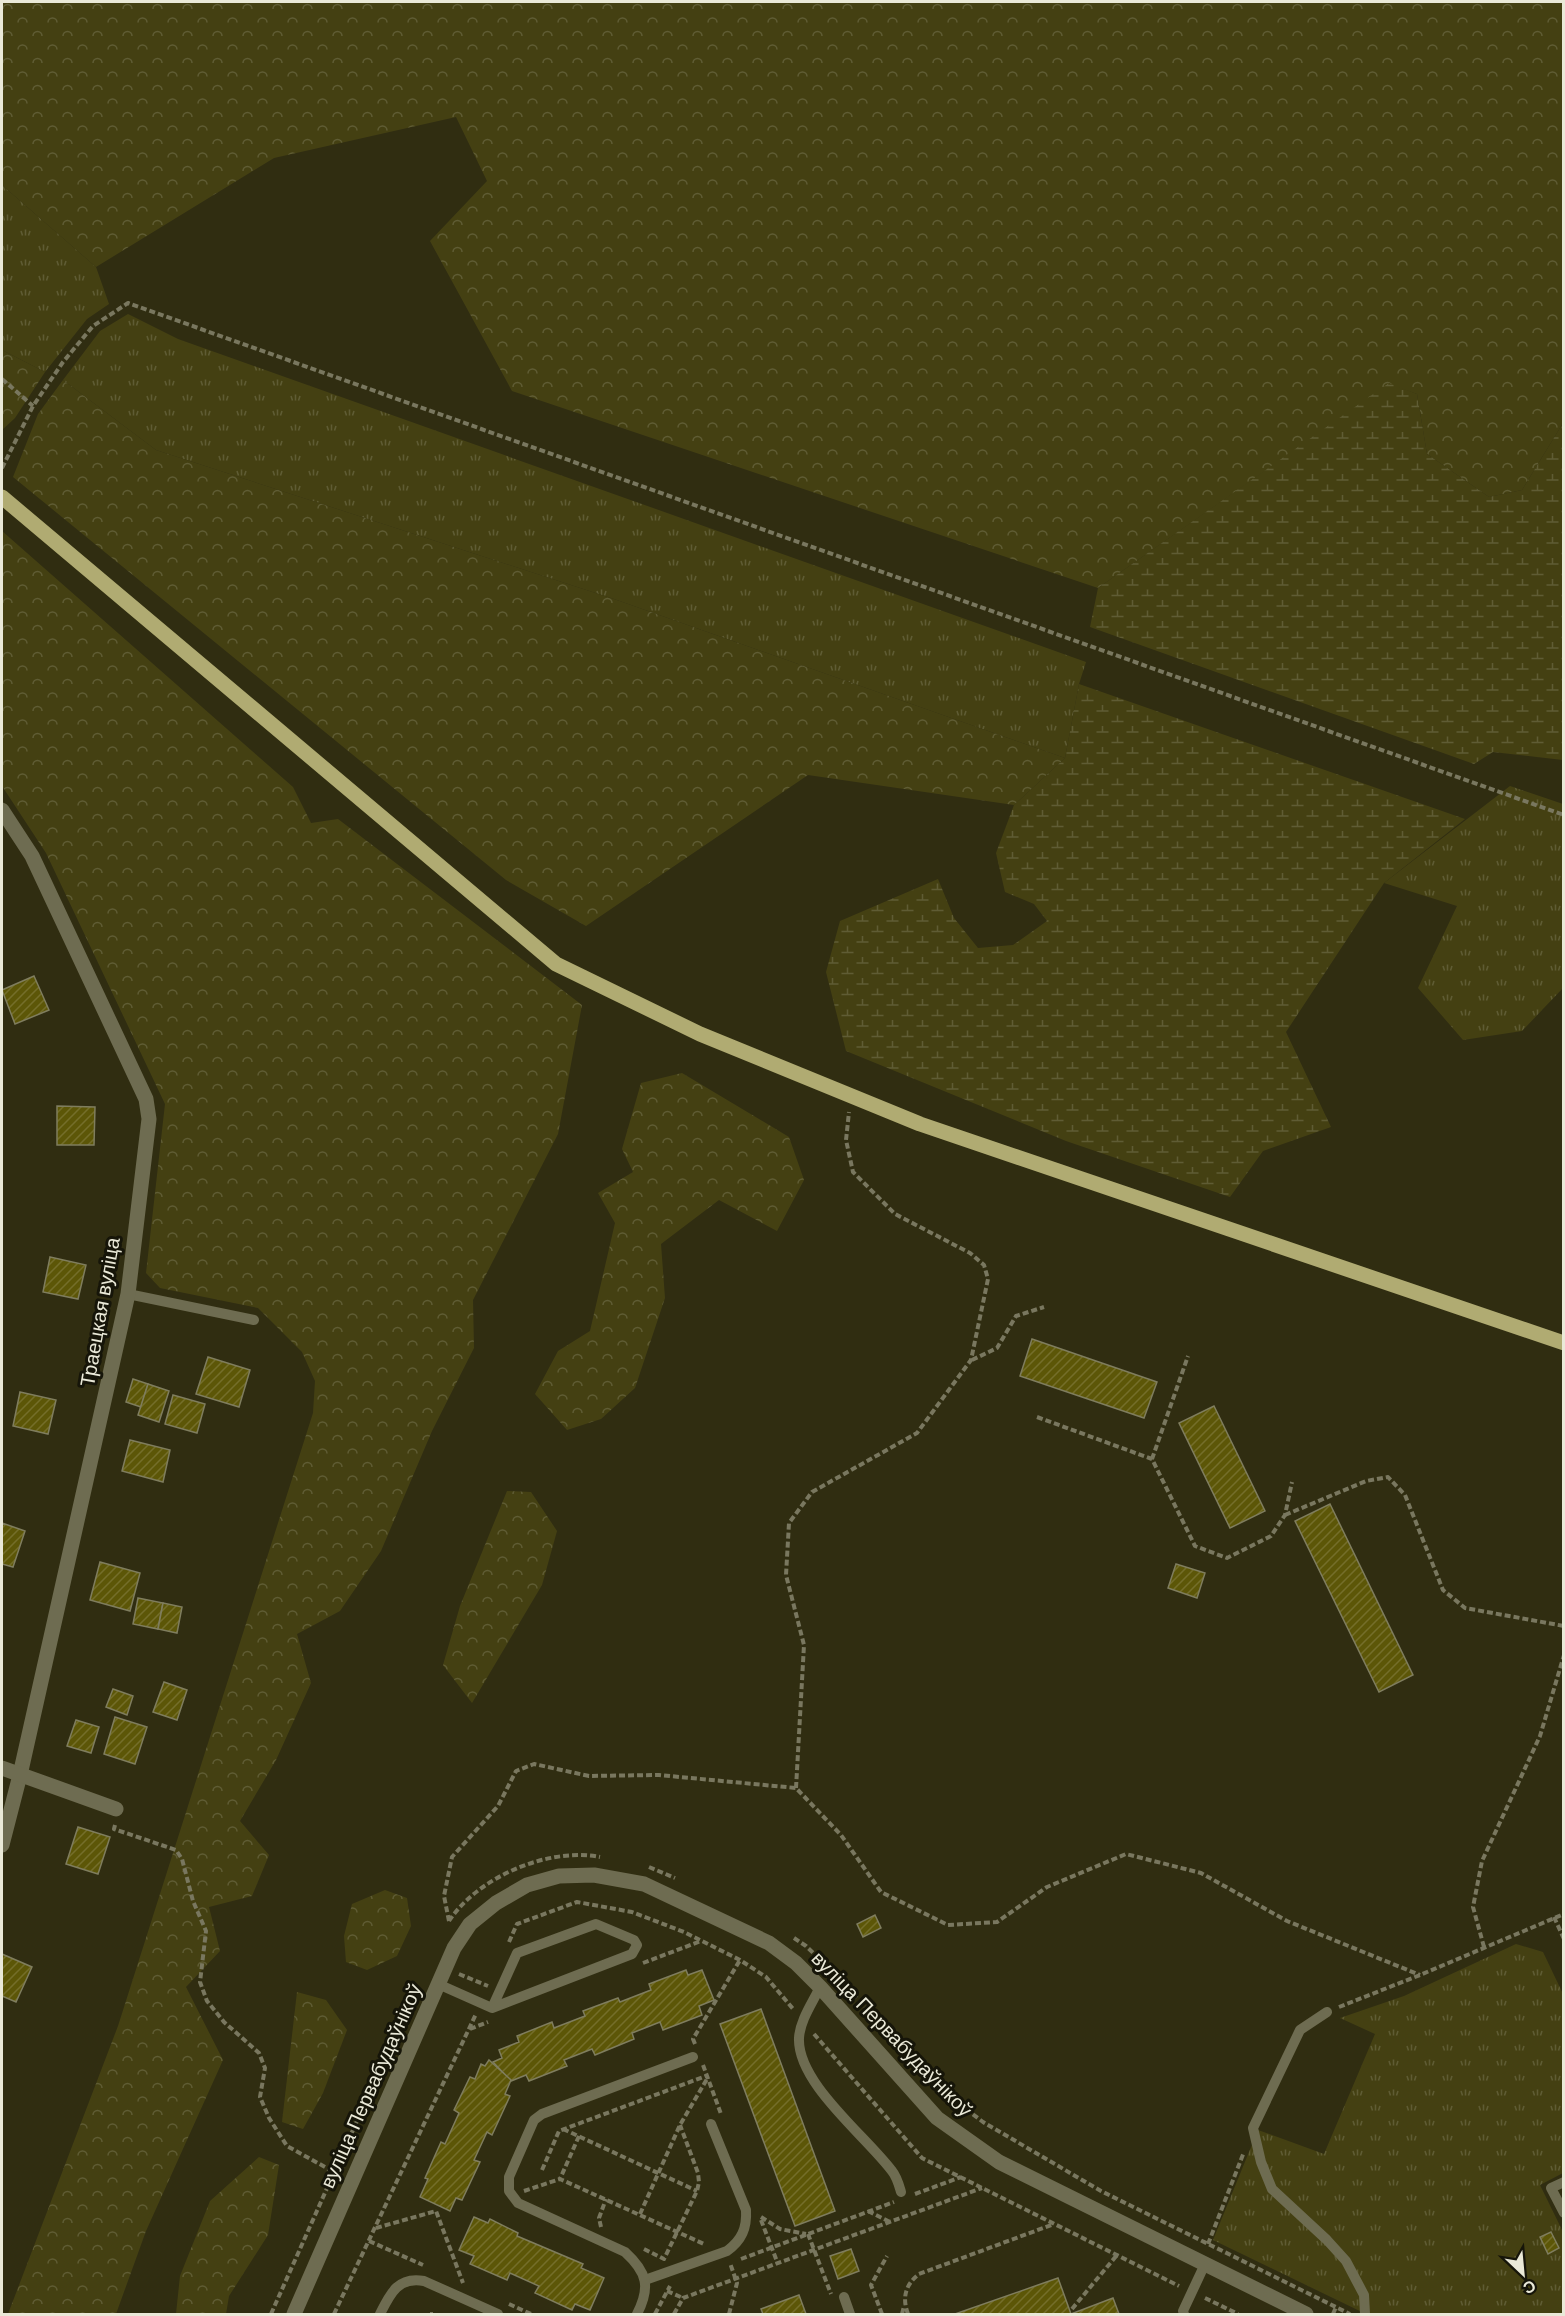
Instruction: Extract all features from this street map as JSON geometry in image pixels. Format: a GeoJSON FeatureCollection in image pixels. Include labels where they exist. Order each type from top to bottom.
{"type":"FeatureCollection","features":[{"type":"Feature","properties":{"kind":"main road"},"geometry":{"type":"LineString","coordinates":[[2,497],[556,964],[700,1034],[920,1124],[1563,1343]]}},
{"type":"Feature","properties":{"kind":"street","name":"Траецкая вуліца"},"geometry":{"type":"LineString","coordinates":[[2,810],[32,856],[146,1099],[149,1119],[128,1294],[20,1775],[2,1845]]}},
{"type":"Feature","properties":{"kind":"street"},"geometry":{"type":"LineString","coordinates":[[2,1768],[116,1809]]}},
{"type":"Feature","properties":{"kind":"street","name":"вуліца Первабудаўнікоў"},"geometry":{"type":"LineString","coordinates":[[294,2314],[454,1948],[470,1924],[496,1903],[527,1885],[559,1876],[594,1875],[644,1884],[769,1943],[796,1963],[820,1987],[937,2118],[968,2141],[999,2162],[1304,2314]]}},
{"type":"Feature","properties":{"kind":"lane"},"geometry":{"type":"LineString","coordinates":[[128,1294],[254,1320]]}},
{"type":"Feature","properties":{"kind":"lane"},"geometry":{"type":"LineString","coordinates":[[438,1984],[492,2008],[632,1954],[637,1945],[634,1940],[596,1924],[517,1953],[492,2008]]}},
{"type":"Feature","properties":{"kind":"lane"},"geometry":{"type":"LineString","coordinates":[[820,1987],[803,2021],[799,2037],[801,2055],[815,2084],[894,2173],[903,2196]]}},
{"type":"Feature","properties":{"kind":"lane"},"geometry":{"type":"LineString","coordinates":[[1327,2012],[1300,2030],[1253,2128],[1261,2162],[1272,2188],[1346,2261],[1364,2295],[1365,2314]]}},
{"type":"Feature","properties":{"kind":"lane"},"geometry":{"type":"LineString","coordinates":[[637,2314],[646,2292],[645,2280],[638,2264],[625,2252],[518,2203],[509,2191],[508,2177],[534,2120],[542,2114],[696,2055]]}},
{"type":"Feature","properties":{"kind":"lane"},"geometry":{"type":"LineString","coordinates":[[645,2280],[726,2251],[737,2244],[743,2234],[747,2221],[746,2210],[711,2124]]}},
{"type":"Feature","properties":{"kind":"lane"},"geometry":{"type":"LineString","coordinates":[[1563,2182],[1551,2188],[1563,2213]]}},
{"type":"Feature","properties":{"kind":"lane"},"geometry":{"type":"LineString","coordinates":[[1184,2314],[1183,2311],[1205,2264]]}},
{"type":"Feature","properties":{"kind":"lane"},"geometry":{"type":"LineString","coordinates":[[380,2314],[398,2284],[416,2279],[498,2314]]}},
{"type":"Feature","properties":{"kind":"lane"},"geometry":{"type":"LineString","coordinates":[[844,2297],[850,2314]]}},
{"type":"Feature","properties":{"kind":"path"},"geometry":{"type":"LineString","coordinates":[[2,468],[33,406],[63,362],[93,326],[128,303],[1563,815]]}},
{"type":"Feature","properties":{"kind":"path"},"geometry":{"type":"LineString","coordinates":[[2,379],[33,406]]}},
{"type":"Feature","properties":{"kind":"path"},"geometry":{"type":"LineString","coordinates":[[796,1788],[804,1645],[786,1575],[789,1523],[812,1492],[917,1433],[971,1360],[988,1279],[984,1265],[970,1252],[894,1214],[853,1172],[846,1140],[851,1096]]}},
{"type":"Feature","properties":{"kind":"path"},"geometry":{"type":"LineString","coordinates":[[971,1360],[997,1348],[1016,1316],[1044,1307]]}},
{"type":"Feature","properties":{"kind":"path"},"geometry":{"type":"LineString","coordinates":[[1152,1459],[1188,1356]]}},
{"type":"Feature","properties":{"kind":"path"},"geometry":{"type":"LineString","coordinates":[[1037,1417],[1152,1459],[1195,1546],[1227,1558],[1271,1536],[1286,1515],[1292,1482]]}},
{"type":"Feature","properties":{"kind":"path"},"geometry":{"type":"LineString","coordinates":[[1286,1515],[1366,1480],[1388,1477],[1405,1495],[1443,1590],[1464,1608],[1563,1626]]}},
{"type":"Feature","properties":{"kind":"path"},"geometry":{"type":"LineString","coordinates":[[1484,1947],[1473,1907],[1482,1861],[1540,1736],[1563,1656]]}},
{"type":"Feature","properties":{"kind":"path"},"geometry":{"type":"LineString","coordinates":[[454,1948],[444,1896],[452,1857],[498,1806],[516,1771],[534,1764],[589,1776],[659,1775],[796,1788],[841,1834],[880,1892],[948,1925],[997,1922],[1047,1887],[1126,1854],[1201,1873],[1287,1921],[1420,1975]]}},
{"type":"Feature","properties":{"kind":"path"},"geometry":{"type":"LineString","coordinates":[[116,1809],[114,1829],[176,1850],[183,1859],[193,1901],[206,1931],[200,1982],[207,2001],[224,2022],[259,2053],[265,2068],[260,2097],[269,2118],[287,2146],[335,2172]]}},
{"type":"Feature","properties":{"kind":"path"},"geometry":{"type":"LineString","coordinates":[[443,1930],[455,1912],[486,1885],[520,1866],[555,1857],[604,1858]]}},
{"type":"Feature","properties":{"kind":"path"},"geometry":{"type":"LineString","coordinates":[[644,1866],[685,1882]]}},
{"type":"Feature","properties":{"kind":"path"},"geometry":{"type":"LineString","coordinates":[[508,1945],[517,1924],[577,1902],[632,1912],[684,1932],[740,1960],[766,1977],[922,2158],[1238,2314]]}},
{"type":"Feature","properties":{"kind":"path"},"geometry":{"type":"LineString","coordinates":[[1327,2012],[1563,1914]]}},
{"type":"Feature","properties":{"kind":"path"},"geometry":{"type":"LineString","coordinates":[[1554,1917],[1563,1939]]}},
{"type":"Feature","properties":{"kind":"path"},"geometry":{"type":"LineString","coordinates":[[788,1934],[806,1946],[835,1974],[941,2090],[983,2122],[1101,2191],[1351,2314]]}},
{"type":"Feature","properties":{"kind":"path"},"geometry":{"type":"LineString","coordinates":[[723,2121],[707,2077],[696,2055],[693,2039],[740,1960]]}},
{"type":"Feature","properties":{"kind":"path"},"geometry":{"type":"LineString","coordinates":[[334,2314],[493,1976]]}},
{"type":"Feature","properties":{"kind":"path"},"geometry":{"type":"LineString","coordinates":[[271,2314],[410,2003]]}},
{"type":"Feature","properties":{"kind":"path"},"geometry":{"type":"LineString","coordinates":[[640,2215],[680,2125],[707,2077]]}},
{"type":"Feature","properties":{"kind":"path"},"geometry":{"type":"LineString","coordinates":[[542,2170],[559,2131],[707,2077]]}},
{"type":"Feature","properties":{"kind":"path"},"geometry":{"type":"LineString","coordinates":[[664,2259],[697,2191],[698,2173],[680,2125]]}},
{"type":"Feature","properties":{"kind":"path"},"geometry":{"type":"LineString","coordinates":[[1208,2244],[1253,2128]]}},
{"type":"Feature","properties":{"kind":"path"},"geometry":{"type":"LineString","coordinates":[[563,2129],[697,2191]]}},
{"type":"Feature","properties":{"kind":"path"},"geometry":{"type":"LineString","coordinates":[[560,2179],[579,2136]]}},
{"type":"Feature","properties":{"kind":"path"},"geometry":{"type":"LineString","coordinates":[[720,2266],[903,2196],[961,2177]]}},
{"type":"Feature","properties":{"kind":"path"},"geometry":{"type":"LineString","coordinates":[[520,2193],[560,2179],[711,2247]]}},
{"type":"Feature","properties":{"kind":"path"},"geometry":{"type":"LineString","coordinates":[[674,2314],[683,2298],[983,2188]]}},
{"type":"Feature","properties":{"kind":"path"},"geometry":{"type":"LineString","coordinates":[[375,2228],[436,2211],[464,2284]]}},
{"type":"Feature","properties":{"kind":"path"},"geometry":{"type":"LineString","coordinates":[[868,2211],[890,2222]]}},
{"type":"Feature","properties":{"kind":"path"},"geometry":{"type":"LineString","coordinates":[[777,2264],[760,2217],[780,2229],[808,2234]]}},
{"type":"Feature","properties":{"kind":"path"},"geometry":{"type":"LineString","coordinates":[[902,2314],[904,2295],[919,2274],[1054,2224]]}},
{"type":"Feature","properties":{"kind":"path"},"geometry":{"type":"LineString","coordinates":[[808,2234],[834,2304]]}},
{"type":"Feature","properties":{"kind":"path"},"geometry":{"type":"LineString","coordinates":[[1072,2309],[1117,2255]]}},
{"type":"Feature","properties":{"kind":"path"},"geometry":{"type":"LineString","coordinates":[[882,2314],[871,2285],[888,2256]]}},
{"type":"Feature","properties":{"kind":"path"},"geometry":{"type":"LineString","coordinates":[[729,2314],[737,2283],[730,2263]]}},
{"type":"Feature","properties":{"kind":"path"},"geometry":{"type":"LineString","coordinates":[[655,2314],[670,2285],[680,2281]]}},
{"type":"Feature","properties":{"kind":"path"},"geometry":{"type":"LineString","coordinates":[[667,2290],[683,2298]]}},
{"type":"Feature","properties":{"kind":"path"},"geometry":{"type":"LineString","coordinates":[[904,2305],[908,2314]]}},
{"type":"Feature","properties":{"kind":"path"},"geometry":{"type":"LineString","coordinates":[[1333,2314],[1336,2307]]}},
{"type":"Feature","properties":{"kind":"green space"},"geometry":{"type":"Polygon","coordinates":[[[2,2],[1563,2],[1563,423],[1522,490],[1489,497],[1427,454],[1417,394],[1389,384],[1098,588],[512,391],[430,241],[487,181],[456,117],[274,158],[96,267],[2,185],[2,2]]]}},
{"type":"Feature","properties":{"kind":"green space"},"geometry":{"type":"Polygon","coordinates":[[[2,185],[96,267],[109,304],[87,319],[45,372],[2,350],[2,185]]]}},
{"type":"Feature","properties":{"kind":"green space"},"geometry":{"type":"Polygon","coordinates":[[[128,314],[178,339],[1086,662],[1079,684],[1065,758],[614,599],[156,450],[63,380],[100,331],[128,314]]]}},
{"type":"Feature","properties":{"kind":"green space"},"geometry":{"type":"Polygon","coordinates":[[[2,350],[45,372],[15,418],[2,430],[2,350]]]}},
{"type":"Feature","properties":{"kind":"green space"},"geometry":{"type":"Polygon","coordinates":[[[63,380],[156,450],[614,599],[1065,758],[1014,805],[808,775],[586,926],[506,880],[13,477],[38,414],[63,380]]]}},
{"type":"Feature","properties":{"kind":"green space"},"geometry":{"type":"Polygon","coordinates":[[[1389,383],[1417,394],[1427,454],[1489,497],[1522,490],[1563,423],[1563,760],[1493,752],[1474,764],[1090,627],[1098,588],[1389,383]]]}},
{"type":"Feature","properties":{"kind":"green space"},"geometry":{"type":"Polygon","coordinates":[[[2,531],[293,787],[311,823],[338,819],[582,1005],[558,1134],[473,1300],[474,1348],[432,1431],[381,1551],[340,1611],[297,1634],[311,1683],[276,1760],[240,1821],[269,1855],[252,1896],[209,1907],[220,1951],[186,1987],[223,2060],[146,2231],[116,2314],[8,2314],[118,2026],[313,1413],[315,1381],[302,1352],[258,1308],[160,1288],[146,1273],[165,1104],[46,853],[2,786],[2,531]]]}},
{"type":"Feature","properties":{"kind":"green space"},"geometry":{"type":"Polygon","coordinates":[[[1079,684],[1465,819],[1384,883],[1286,1032],[1331,1127],[1263,1151],[1230,1197],[1066,1141],[846,1051],[826,972],[840,921],[938,879],[954,918],[978,948],[1013,945],[1047,921],[1034,904],[1005,892],[996,853],[1014,805],[1065,758],[1079,684]]]}},
{"type":"Feature","properties":{"kind":"green space"},"geometry":{"type":"Polygon","coordinates":[[[1510,786],[1563,804],[1563,988],[1522,1031],[1463,1040],[1418,988],[1457,906],[1384,883],[1510,786]]]}},
{"type":"Feature","properties":{"kind":"green space"},"geometry":{"type":"Polygon","coordinates":[[[682,1073],[789,1137],[804,1180],[777,1231],[719,1200],[661,1244],[665,1298],[635,1388],[601,1419],[567,1430],[535,1394],[558,1351],[590,1331],[615,1223],[598,1193],[633,1172],[622,1149],[641,1083],[682,1073]]]}},
{"type":"Feature","properties":{"kind":"green space"},"geometry":{"type":"Polygon","coordinates":[[[507,1491],[531,1492],[557,1531],[542,1585],[472,1703],[443,1665],[460,1606],[507,1491]]]}},
{"type":"Feature","properties":{"kind":"green space"},"geometry":{"type":"Polygon","coordinates":[[[385,1890],[407,1898],[411,1926],[397,1956],[367,1970],[346,1962],[344,1936],[352,1904],[385,1890]]]}},
{"type":"Feature","properties":{"kind":"green space"},"geometry":{"type":"Polygon","coordinates":[[[1516,1944],[1543,1952],[1563,1994],[1563,2173],[1540,2185],[1563,2232],[1563,2314],[1366,2314],[1213,2240],[1258,2130],[1324,2154],[1375,2034],[1340,2018],[1404,1996],[1516,1944]]]}},
{"type":"Feature","properties":{"kind":"green space"},"geometry":{"type":"Polygon","coordinates":[[[297,1992],[326,2000],[347,2030],[323,2093],[303,2129],[282,2122],[297,1992]]]}},
{"type":"Feature","properties":{"kind":"green space"},"geometry":{"type":"Polygon","coordinates":[[[259,2157],[279,2165],[268,2235],[229,2296],[226,2314],[176,2314],[180,2276],[210,2201],[259,2157]]]}},
{"type":"Feature","properties":{"kind":"building"},"geometry":{"type":"Polygon","coordinates":[[[34,976],[49,1010],[15,1024],[2,990],[34,976]]]}},
{"type":"Feature","properties":{"kind":"building"},"geometry":{"type":"Polygon","coordinates":[[[57,1106],[95,1107],[94,1145],[57,1145],[57,1106]]]}},
{"type":"Feature","properties":{"kind":"building"},"geometry":{"type":"Polygon","coordinates":[[[50,1257],[86,1265],[78,1299],[43,1292],[50,1257]]]}},
{"type":"Feature","properties":{"kind":"building"},"geometry":{"type":"Polygon","coordinates":[[[1032,1339],[1157,1382],[1144,1418],[1020,1376],[1032,1339]]]}},
{"type":"Feature","properties":{"kind":"building"},"geometry":{"type":"Polygon","coordinates":[[[208,1357],[250,1370],[239,1407],[196,1394],[208,1357]]]}},
{"type":"Feature","properties":{"kind":"building"},"geometry":{"type":"Polygon","coordinates":[[[133,1379],[148,1384],[141,1407],[126,1402],[133,1379]]]}},
{"type":"Feature","properties":{"kind":"building"},"geometry":{"type":"Polygon","coordinates":[[[148,1384],[169,1391],[159,1422],[138,1415],[148,1384]]]}},
{"type":"Feature","properties":{"kind":"building"},"geometry":{"type":"Polygon","coordinates":[[[20,1392],[56,1400],[48,1434],[13,1426],[20,1392]]]}},
{"type":"Feature","properties":{"kind":"building"},"geometry":{"type":"Polygon","coordinates":[[[173,1395],[205,1404],[197,1433],[165,1424],[173,1395]]]}},
{"type":"Feature","properties":{"kind":"building"},"geometry":{"type":"Polygon","coordinates":[[[1214,1406],[1265,1511],[1230,1528],[1179,1423],[1214,1406]]]}},
{"type":"Feature","properties":{"kind":"building"},"geometry":{"type":"Polygon","coordinates":[[[130,1440],[170,1450],[163,1482],[122,1471],[130,1440]]]}},
{"type":"Feature","properties":{"kind":"building"},"geometry":{"type":"Polygon","coordinates":[[[1330,1504],[1413,1675],[1379,1692],[1295,1521],[1330,1504]]]}},
{"type":"Feature","properties":{"kind":"building"},"geometry":{"type":"Polygon","coordinates":[[[2,1523],[25,1531],[13,1567],[2,1564],[2,1523]]]}},
{"type":"Feature","properties":{"kind":"building"},"geometry":{"type":"Polygon","coordinates":[[[100,1562],[140,1573],[130,1611],[90,1600],[100,1562]]]}},
{"type":"Feature","properties":{"kind":"building"},"geometry":{"type":"Polygon","coordinates":[[[1176,1564],[1205,1573],[1197,1598],[1168,1588],[1176,1564]]]}},
{"type":"Feature","properties":{"kind":"building"},"geometry":{"type":"Polygon","coordinates":[[[138,1598],[163,1603],[158,1629],[133,1624],[138,1598]]]}},
{"type":"Feature","properties":{"kind":"building"},"geometry":{"type":"Polygon","coordinates":[[[163,1603],[182,1607],[177,1633],[158,1629],[163,1603]]]}},
{"type":"Feature","properties":{"kind":"building"},"geometry":{"type":"Polygon","coordinates":[[[164,1682],[187,1690],[177,1720],[153,1712],[164,1682]]]}},
{"type":"Feature","properties":{"kind":"building"},"geometry":{"type":"Polygon","coordinates":[[[113,1689],[133,1696],[127,1715],[106,1707],[113,1689]]]}},
{"type":"Feature","properties":{"kind":"building"},"geometry":{"type":"Polygon","coordinates":[[[115,1717],[147,1727],[135,1764],[104,1754],[115,1717]]]}},
{"type":"Feature","properties":{"kind":"building"},"geometry":{"type":"Polygon","coordinates":[[[76,1720],[99,1727],[91,1753],[67,1746],[76,1720]]]}},
{"type":"Feature","properties":{"kind":"building"},"geometry":{"type":"Polygon","coordinates":[[[78,1827],[110,1837],[98,1874],[66,1864],[78,1827]]]}},
{"type":"Feature","properties":{"kind":"building"},"geometry":{"type":"Polygon","coordinates":[[[875,1915],[881,1928],[863,1937],[857,1924],[875,1915]]]}},
{"type":"Feature","properties":{"kind":"building"},"geometry":{"type":"Polygon","coordinates":[[[2,1954],[32,1967],[16,2002],[2,1996],[2,1954]]]}},
{"type":"Feature","properties":{"kind":"building"},"geometry":{"type":"Polygon","coordinates":[[[686,1970],[688,1975],[702,1970],[714,2000],[699,2006],[702,2015],[663,2030],[660,2022],[632,2033],[634,2039],[595,2055],[592,2049],[564,2060],[567,2066],[529,2081],[526,2075],[511,2081],[493,2062],[502,2058],[499,2050],[519,2042],[517,2036],[552,2022],[554,2028],[585,2016],[583,2011],[618,1998],[620,2002],[651,1990],[649,1984],[686,1970]]]}},
{"type":"Feature","properties":{"kind":"building"},"geometry":{"type":"Polygon","coordinates":[[[761,2009],[835,2211],[795,2226],[720,2024],[761,2009]]]}},
{"type":"Feature","properties":{"kind":"building"},"geometry":{"type":"Polygon","coordinates":[[[489,2060],[511,2080],[505,2094],[510,2096],[492,2135],[487,2132],[474,2160],[480,2162],[462,2200],[456,2198],[450,2211],[420,2197],[428,2179],[425,2178],[441,2142],[445,2144],[459,2113],[454,2110],[470,2077],[475,2079],[481,2064],[485,2066],[489,2060]]]}},
{"type":"Feature","properties":{"kind":"building"},"geometry":{"type":"Polygon","coordinates":[[[474,2217],[488,2223],[490,2219],[518,2233],[517,2236],[583,2264],[581,2268],[604,2278],[590,2310],[575,2304],[572,2310],[535,2293],[539,2286],[510,2273],[507,2280],[470,2264],[474,2256],[459,2250],[474,2217]]]}},
{"type":"Feature","properties":{"kind":"building"},"geometry":{"type":"Polygon","coordinates":[[[1551,2232],[1559,2248],[1548,2254],[1540,2237],[1551,2232]]]}},
{"type":"Feature","properties":{"kind":"building"},"geometry":{"type":"Polygon","coordinates":[[[851,2249],[859,2271],[838,2279],[830,2256],[851,2249]]]}},
{"type":"Feature","properties":{"kind":"building"},"geometry":{"type":"Polygon","coordinates":[[[1058,2278],[1071,2314],[955,2314],[1058,2278]]]}},
{"type":"Feature","properties":{"kind":"building"},"geometry":{"type":"Polygon","coordinates":[[[799,2295],[806,2314],[763,2314],[761,2309],[799,2295]]]}},
{"type":"Feature","properties":{"kind":"building"},"geometry":{"type":"Polygon","coordinates":[[[1113,2298],[1119,2314],[1071,2314],[1113,2298]]]}}]}
